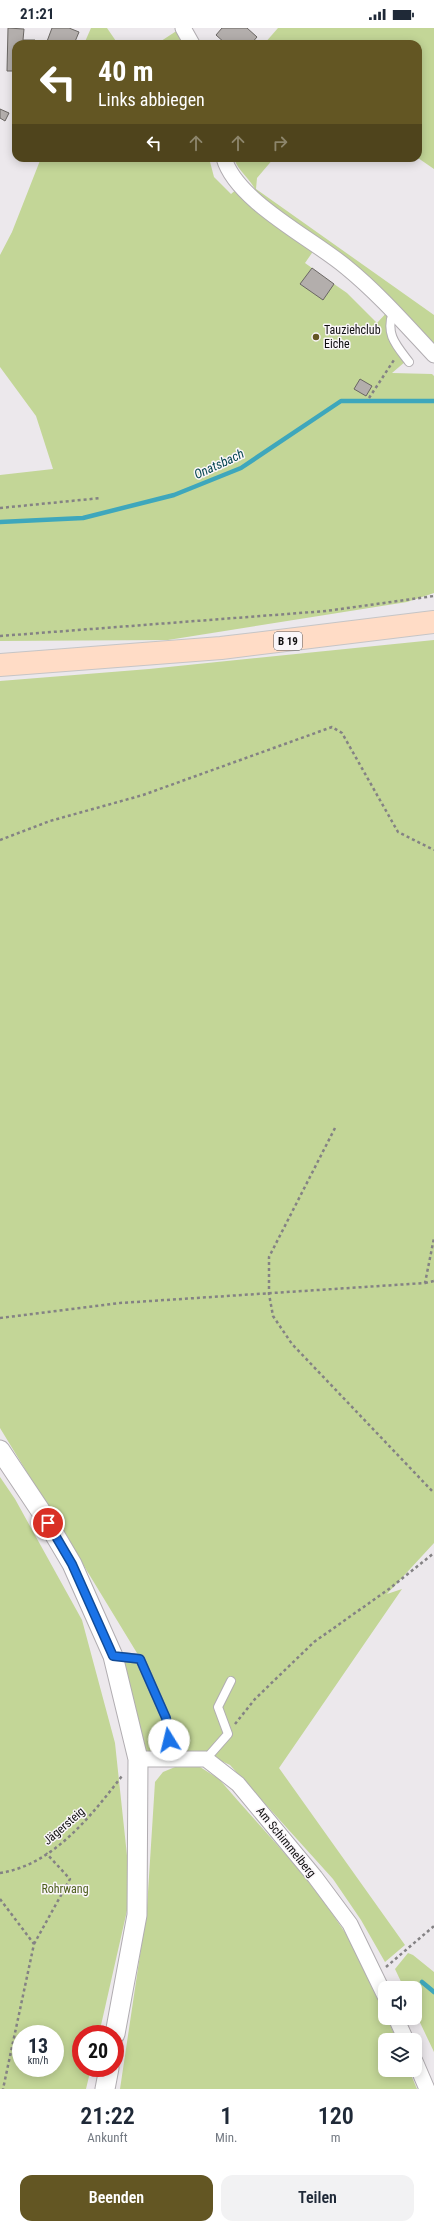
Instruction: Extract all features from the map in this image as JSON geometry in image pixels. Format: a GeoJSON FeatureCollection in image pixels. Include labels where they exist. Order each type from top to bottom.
{"type":"FeatureCollection","features":[{"type":"Feature","properties":{"kind":"main road","name":"B 19"},"geometry":{"type":"LineString","coordinates":[[0,665],[221,648],[434,622]]}},
{"type":"Feature","properties":{"kind":"street"},"geometry":{"type":"LineString","coordinates":[[183,28],[190,40]]}},
{"type":"Feature","properties":{"kind":"street"},"geometry":{"type":"LineString","coordinates":[[226,162],[242,186],[268,212],[345,266],[393,312],[434,356]]}},
{"type":"Feature","properties":{"kind":"street"},"geometry":{"type":"LineString","coordinates":[[0,1450],[40,1510],[72,1564],[113,1656],[138,1759],[137,1915],[117,2025]]}},
{"type":"Feature","properties":{"kind":"street"},"geometry":{"type":"LineString","coordinates":[[138,1759],[172,1757],[206,1759]]}},
{"type":"Feature","properties":{"kind":"street","name":"Am Schimmelberg"},"geometry":{"type":"LineString","coordinates":[[206,1759],[238,1784],[315,1877],[350,1924],[378,1982]]}},
{"type":"Feature","properties":{"kind":"street"},"geometry":{"type":"LineString","coordinates":[[105,2089],[107,2077]]}},
{"type":"Feature","properties":{"kind":"street"},"geometry":{"type":"LineString","coordinates":[[421,2077],[426,2089]]}},
{"type":"Feature","properties":{"kind":"lane"},"geometry":{"type":"LineString","coordinates":[[393,312],[389,324],[390,333],[401,353],[409,362]]}},
{"type":"Feature","properties":{"kind":"lane"},"geometry":{"type":"LineString","coordinates":[[113,1656],[140,1659],[166,1718],[172,1757]]}},
{"type":"Feature","properties":{"kind":"lane"},"geometry":{"type":"LineString","coordinates":[[206,1759],[228,1734],[218,1707],[231,1681]]}},
{"type":"Feature","properties":{"kind":"path"},"geometry":{"type":"LineString","coordinates":[[369,398],[391,362],[401,353]]}},
{"type":"Feature","properties":{"kind":"path"},"geometry":{"type":"LineString","coordinates":[[0,508],[101,498]]}},
{"type":"Feature","properties":{"kind":"path"},"geometry":{"type":"LineString","coordinates":[[0,636],[326,611],[434,596]]}},
{"type":"Feature","properties":{"kind":"path"},"geometry":{"type":"LineString","coordinates":[[0,840],[50,821],[143,795],[332,727],[342,732],[398,832],[430,850],[434,850]]}},
{"type":"Feature","properties":{"kind":"path"},"geometry":{"type":"LineString","coordinates":[[335,1128],[269,1256],[269,1294],[273,1316],[292,1344],[434,1493]]}},
{"type":"Feature","properties":{"kind":"path"},"geometry":{"type":"LineString","coordinates":[[425,1283],[434,1238]]}},
{"type":"Feature","properties":{"kind":"path"},"geometry":{"type":"LineString","coordinates":[[0,1318],[120,1303],[269,1294],[425,1283],[434,1281]]}},
{"type":"Feature","properties":{"kind":"path"},"geometry":{"type":"LineString","coordinates":[[228,1734],[255,1698],[314,1642],[388,1589],[434,1552]]}},
{"type":"Feature","properties":{"kind":"path","name":"Jägersteig"},"geometry":{"type":"LineString","coordinates":[[0,1873],[17,1870],[46,1853],[88,1820],[124,1773]]}},
{"type":"Feature","properties":{"kind":"path"},"geometry":{"type":"LineString","coordinates":[[3,2089],[34,1944],[70,1879],[46,1853]]}},
{"type":"Feature","properties":{"kind":"path"},"geometry":{"type":"LineString","coordinates":[[0,1899],[34,1944]]}},
{"type":"Feature","properties":{"kind":"path"},"geometry":{"type":"LineString","coordinates":[[375,1976],[434,1926]]}},
{"type":"Feature","properties":{"kind":"green space"},"geometry":{"type":"Polygon","coordinates":[[[91,28],[107,28],[115,40],[86,40],[91,28]]]}},
{"type":"Feature","properties":{"kind":"green space"},"geometry":{"type":"Polygon","coordinates":[[[278,28],[434,28],[434,169],[422,161],[422,40],[268,40],[278,28]]]}},
{"type":"Feature","properties":{"kind":"green space"},"geometry":{"type":"Polygon","coordinates":[[[178,30],[184,40],[163,40],[178,30]]]}},
{"type":"Feature","properties":{"kind":"green space"},"geometry":{"type":"Polygon","coordinates":[[[39,162],[210,162],[214,177],[231,194],[237,189],[314,250],[305,263],[312,268],[301,284],[323,299],[334,284],[347,293],[377,323],[390,309],[388,323],[406,361],[392,373],[432,374],[434,376],[434,593],[407,602],[168,640],[0,641],[0,475],[53,469],[36,416],[0,367],[0,255],[12,232],[39,162]]]}},
{"type":"Feature","properties":{"kind":"green space"},"geometry":{"type":"Polygon","coordinates":[[[271,162],[257,178],[256,189],[434,315],[434,346],[257,196],[253,186],[236,163],[271,162]]]}},
{"type":"Feature","properties":{"kind":"green space"},"geometry":{"type":"Polygon","coordinates":[[[434,640],[434,1543],[387,1594],[402,1589],[279,1768],[405,1945],[385,1962],[361,1920],[333,1879],[230,1765],[206,1754],[171,1751],[141,1753],[118,1657],[140,1658],[0,1428],[0,681],[149,669],[434,640]]]}},
{"type":"Feature","properties":{"kind":"green space","name":"Rohrwang"},"geometry":{"type":"Polygon","coordinates":[[[0,1477],[15,1499],[82,1620],[115,1743],[131,1893],[101,2025],[72,2025],[72,2077],[89,2077],[86,2089],[0,2089],[0,1477]]]}},
{"type":"Feature","properties":{"kind":"green space"},"geometry":{"type":"Polygon","coordinates":[[[180,1765],[200,1767],[219,1779],[316,1891],[350,1941],[371,1981],[378,1996],[378,2025],[390,2025],[394,2033],[378,2033],[378,2077],[412,2077],[417,2089],[120,2089],[122,2077],[124,2077],[124,2062],[147,1908],[155,1782],[163,1772],[180,1765]]]}},
{"type":"Feature","properties":{"kind":"green space"},"geometry":{"type":"Polygon","coordinates":[[[408,1953],[413,1955],[434,1972],[434,2052],[421,2025],[422,1981],[401,1981],[395,1969],[408,1953]]]}},
{"type":"Feature","properties":{"kind":"building"},"geometry":{"type":"Polygon","coordinates":[[[8,28],[24,29],[23,40],[12,40],[12,71],[7,71],[8,28]]]}},
{"type":"Feature","properties":{"kind":"building"},"geometry":{"type":"Polygon","coordinates":[[[52,28],[69,28],[79,32],[76,40],[48,40],[52,28]]]}},
{"type":"Feature","properties":{"kind":"building"},"geometry":{"type":"Polygon","coordinates":[[[222,28],[247,28],[257,37],[254,40],[222,40],[216,35],[222,28]]]}},
{"type":"Feature","properties":{"kind":"building"},"geometry":{"type":"Polygon","coordinates":[[[0,109],[9,113],[5,121],[0,118],[0,109]]]}},
{"type":"Feature","properties":{"kind":"building"},"geometry":{"type":"Polygon","coordinates":[[[312,268],[334,284],[323,300],[300,284],[312,268]]]}},
{"type":"Feature","properties":{"kind":"building"},"geometry":{"type":"Polygon","coordinates":[[[360,379],[372,386],[366,396],[354,389],[360,379]]]}},
{"type":"Feature","properties":{"kind":"waterway","name":"Onatsbach"},"geometry":{"type":"LineString","coordinates":[[0,522],[83,518],[174,495],[241,468],[341,401],[434,401]]}},
{"type":"Feature","properties":{"kind":"waterway"},"geometry":{"type":"LineString","coordinates":[[422,1982],[434,1992]]}},
{"type":"Feature","properties":{"kind":"place","name":"Tauziehclub Eiche"},"geometry":{"type":"Point","coordinates":[316,337]}},
{"type":"Feature","properties":{"kind":"route"},"geometry":{"type":"LineString","coordinates":[[48,1523],[72,1564],[113,1656],[140,1659],[166,1718],[169,1740]]}}]}
